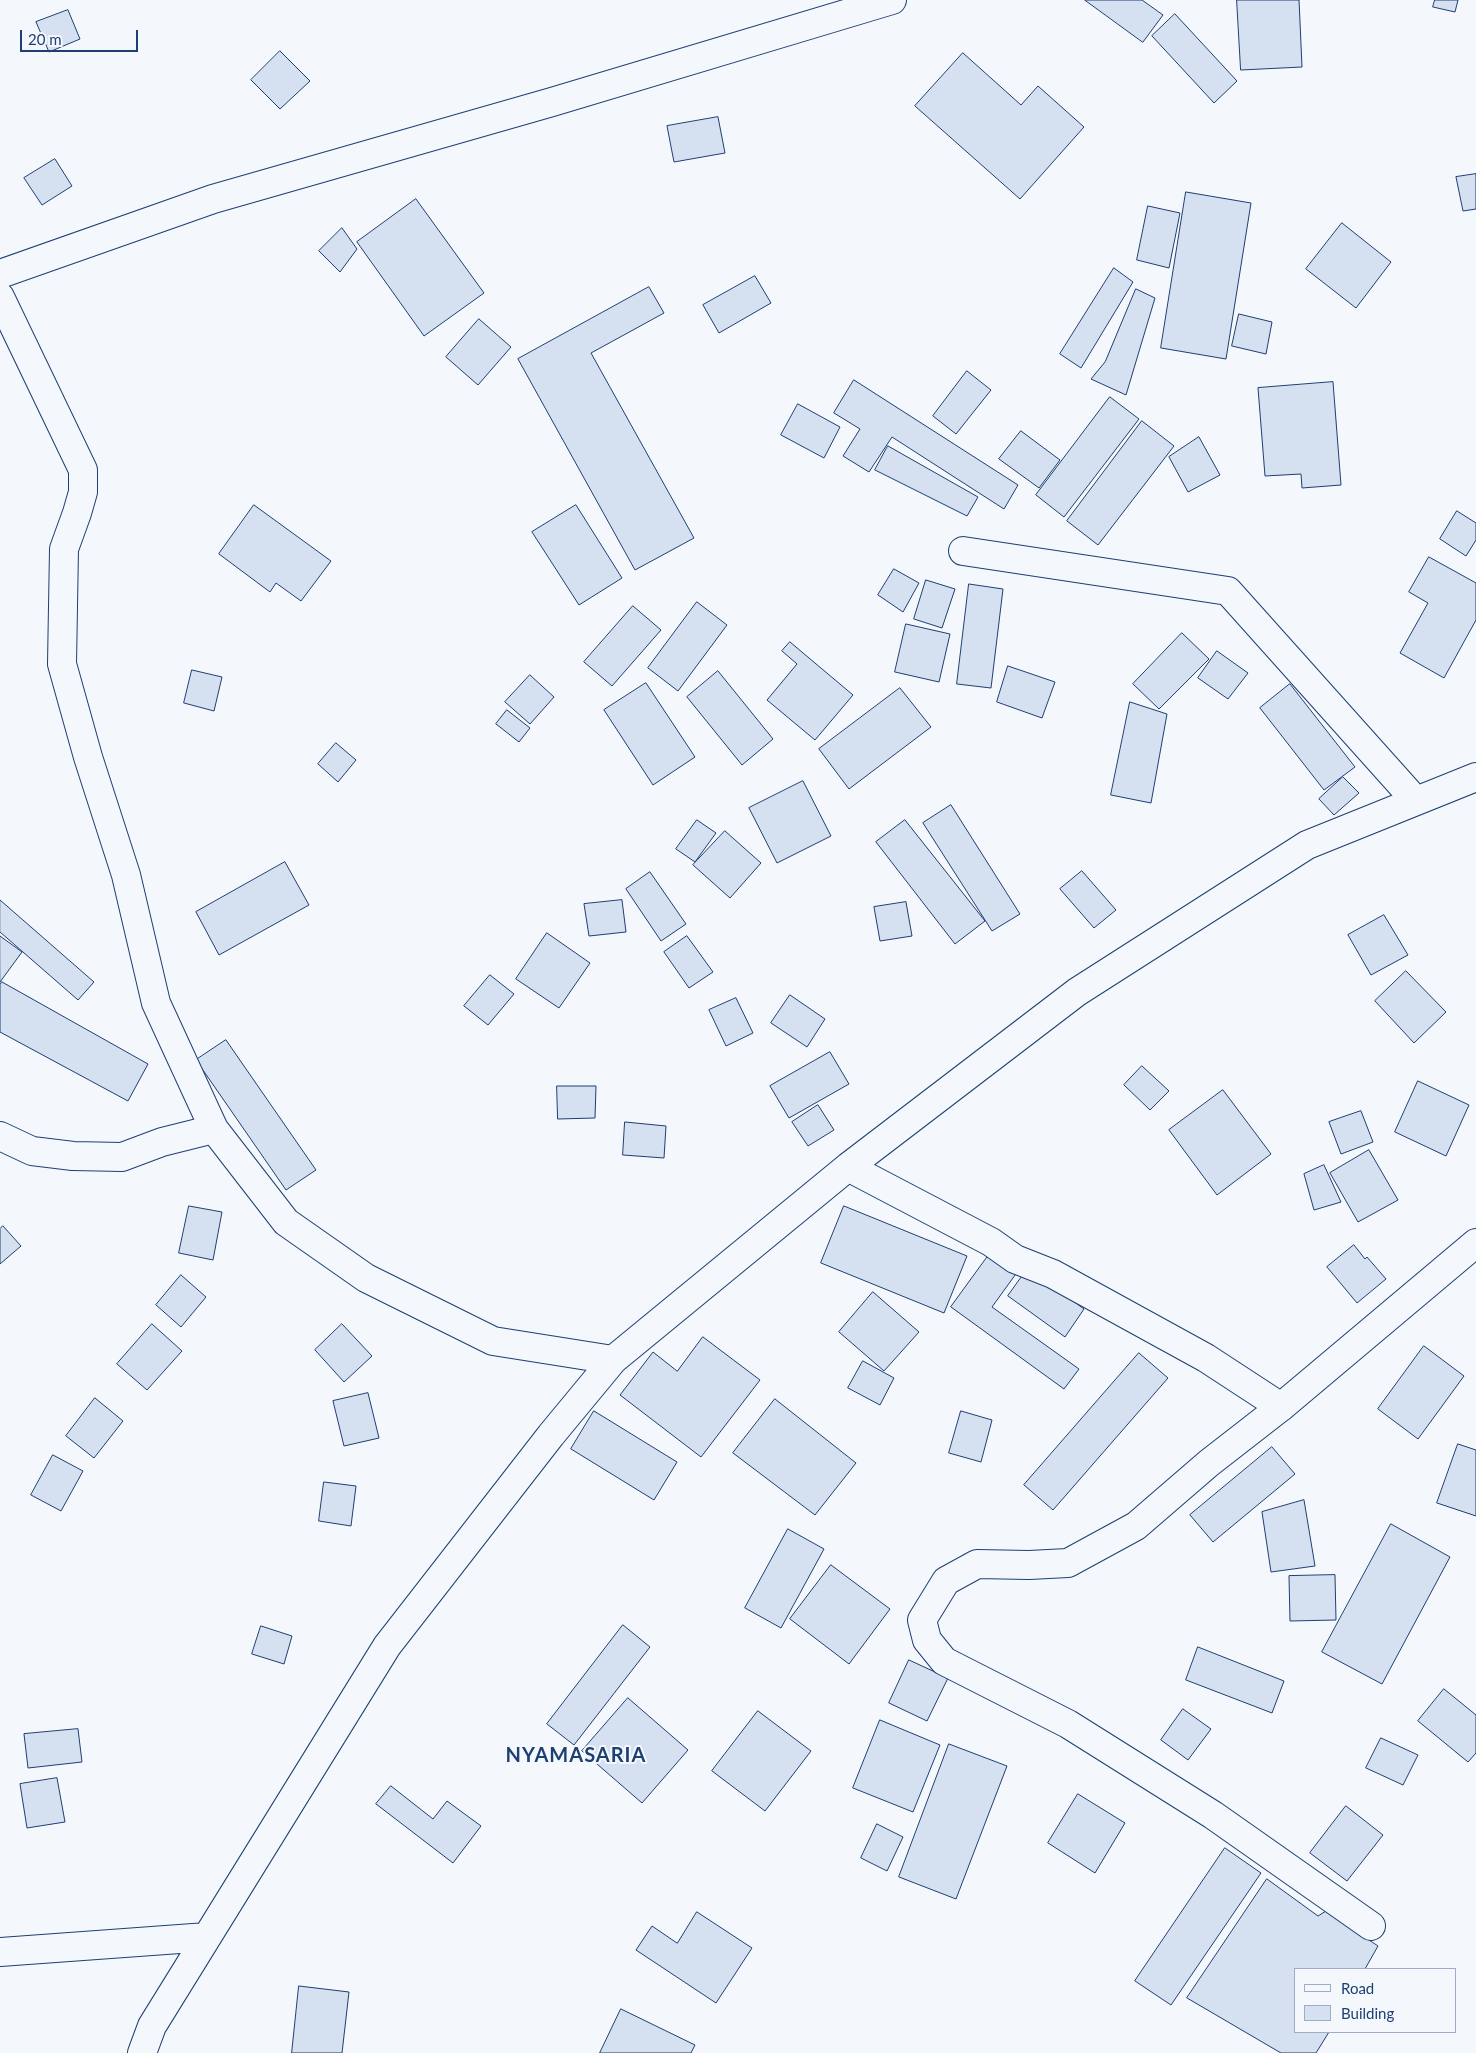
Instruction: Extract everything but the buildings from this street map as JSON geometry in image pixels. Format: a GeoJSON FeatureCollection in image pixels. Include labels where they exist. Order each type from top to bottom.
{"type":"FeatureCollection","features":[{"type":"Feature","properties":{"kind":"street"},"geometry":{"type":"LineString","coordinates":[[0,274],[213,199],[552,102],[892,0]]}},
{"type":"Feature","properties":{"kind":"street"},"geometry":{"type":"LineString","coordinates":[[0,297],[83,470],[83,492],[64,549],[62,664],[88,757],[126,875],[156,1003],[214,1129],[286,1222],[366,1278],[493,1341],[613,1360]]}},
{"type":"Feature","properties":{"kind":"street"},"geometry":{"type":"LineString","coordinates":[[963,551],[1228,591],[1416,801]]}},
{"type":"Feature","properties":{"kind":"street"},"geometry":{"type":"LineString","coordinates":[[142,2053],[152,2026],[387,1646],[545,1443],[613,1360],[848,1167],[1077,992],[1307,845],[1476,777]]}},
{"type":"Feature","properties":{"kind":"street"},"geometry":{"type":"LineString","coordinates":[[0,1136],[32,1151],[73,1156],[122,1156],[162,1142],[214,1129]]}},
{"type":"Feature","properties":{"kind":"street"},"geometry":{"type":"LineString","coordinates":[[848,1167],[991,1242],[1015,1259],[1053,1274],[1206,1358],[1282,1406]]}},
{"type":"Feature","properties":{"kind":"street"},"geometry":{"type":"LineString","coordinates":[[1371,1926],[1213,1815],[1076,1729],[944,1661],[927,1640],[922,1620],[946,1582],[978,1564],[1029,1565],[1068,1563],[1136,1526],[1209,1463],[1282,1406],[1476,1243]]}},
{"type":"Feature","properties":{"kind":"street"},"geometry":{"type":"LineString","coordinates":[[0,1952],[207,1937]]}},
{"type":"Feature","properties":{"kind":"district","name":"NYAMASARIA"},"geometry":{"type":"Point","coordinates":[576,1756]}}]}
